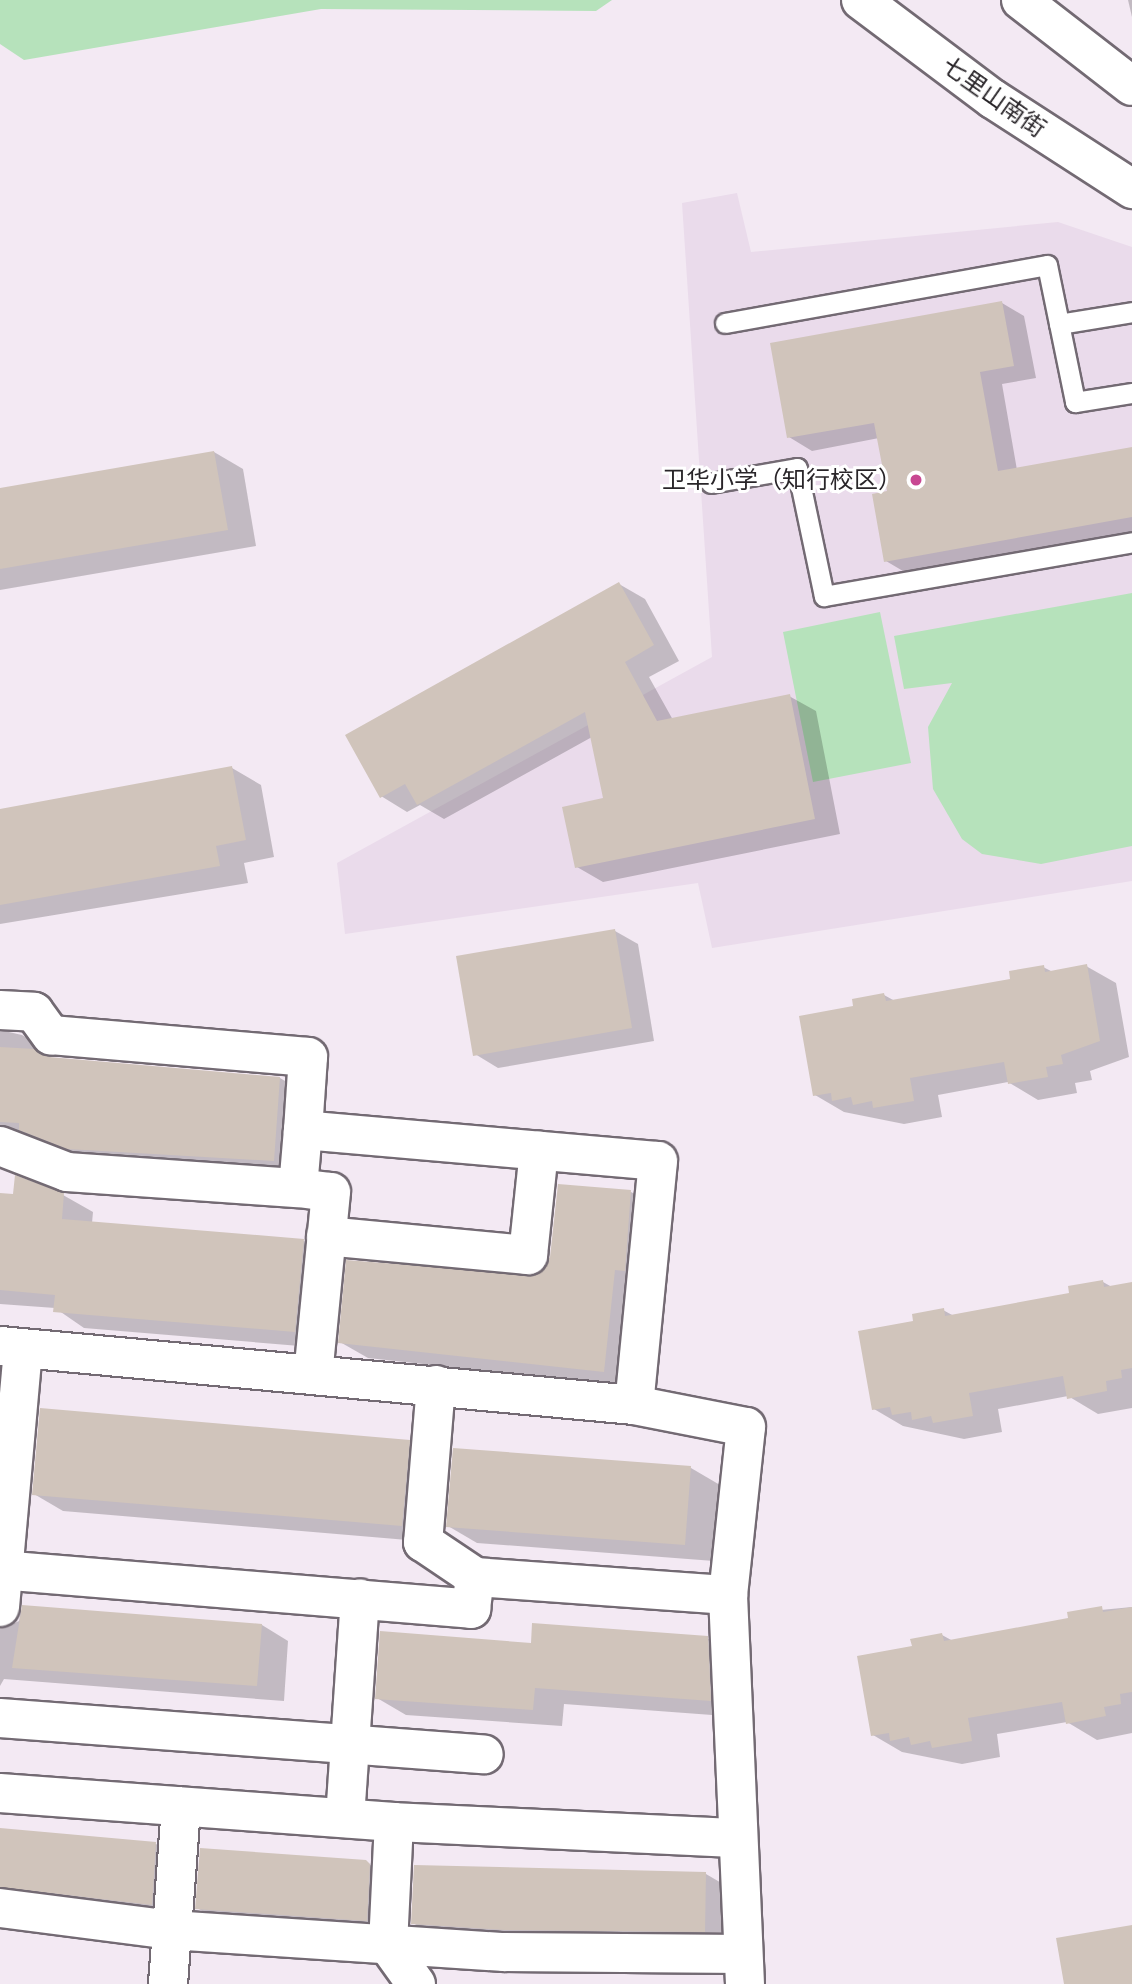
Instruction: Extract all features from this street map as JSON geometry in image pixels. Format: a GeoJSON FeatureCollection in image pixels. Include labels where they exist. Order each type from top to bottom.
{"type":"FeatureCollection","features":[{"type":"Feature","properties":{"kind":"street","name":"七里山南街"},"geometry":{"type":"LineString","coordinates":[[860,0],[993,99],[1132,189]]}},
{"type":"Feature","properties":{"kind":"street"},"geometry":{"type":"LineString","coordinates":[[1021,0],[1132,86]]}},
{"type":"Feature","properties":{"kind":"street"},"geometry":{"type":"LineString","coordinates":[[0,1010],[34,1012],[51,1035],[308,1057],[298,1188]]}},
{"type":"Feature","properties":{"kind":"street"},"geometry":{"type":"LineString","coordinates":[[303,1130],[658,1161],[634,1405]]}},
{"type":"Feature","properties":{"kind":"street"},"geometry":{"type":"LineString","coordinates":[[0,1146],[67,1172],[331,1192],[313,1374]]}},
{"type":"Feature","properties":{"kind":"street"},"geometry":{"type":"LineString","coordinates":[[327,1236],[528,1255],[539,1151]]}},
{"type":"Feature","properties":{"kind":"street"},"geometry":{"type":"LineString","coordinates":[[0,1607],[12,1348],[634,1405],[746,1427],[728,1595],[736,1838],[744,1969],[171,1930],[0,1909]]}},
{"type":"Feature","properties":{"kind":"street"},"geometry":{"type":"LineString","coordinates":[[436,1385],[423,1542],[475,1577],[728,1595]]}},
{"type":"Feature","properties":{"kind":"street"},"geometry":{"type":"LineString","coordinates":[[1,1570],[471,1609],[475,1577]]}},
{"type":"Feature","properties":{"kind":"street"},"geometry":{"type":"LineString","coordinates":[[345,1818],[360,1600]]}},
{"type":"Feature","properties":{"kind":"street"},"geometry":{"type":"LineString","coordinates":[[0,1718],[484,1754]]}},
{"type":"Feature","properties":{"kind":"street"},"geometry":{"type":"LineString","coordinates":[[0,1793],[394,1822],[736,1838]]}},
{"type":"Feature","properties":{"kind":"street"},"geometry":{"type":"LineString","coordinates":[[168,1984],[181,1806]]}},
{"type":"Feature","properties":{"kind":"street"},"geometry":{"type":"LineString","coordinates":[[394,1822],[388,1945],[416,1984]]}},
{"type":"Feature","properties":{"kind":"lane"},"geometry":{"type":"LineString","coordinates":[[725,323],[1047,265],[1075,402],[1132,393]]}},
{"type":"Feature","properties":{"kind":"lane"},"geometry":{"type":"LineString","coordinates":[[1059,324],[1132,312]]}},
{"type":"Feature","properties":{"kind":"lane"},"geometry":{"type":"LineString","coordinates":[[711,483],[797,468],[824,596],[1132,542]]}},
{"type":"Feature","properties":{"kind":"shaded area","name":"卫华小学（知行校区）"},"geometry":{"type":"Polygon","coordinates":[[[737,193],[751,252],[1058,222],[1132,247],[1132,881],[712,948],[698,883],[345,934],[337,863],[712,657],[682,203],[737,193]]]}},
{"type":"Feature","properties":{"kind":"green space"},"geometry":{"type":"Polygon","coordinates":[[[0,0],[612,0],[596,11],[321,9],[24,60],[0,44],[0,0]]]}},
{"type":"Feature","properties":{"kind":"green space"},"geometry":{"type":"Polygon","coordinates":[[[1132,593],[1132,846],[1041,864],[982,854],[962,839],[933,789],[928,727],[952,683],[904,689],[894,636],[1132,593]]]}},
{"type":"Feature","properties":{"kind":"green space"},"geometry":{"type":"Polygon","coordinates":[[[880,612],[911,763],[813,782],[783,632],[880,612]]]}},
{"type":"Feature","properties":{"kind":"building"},"geometry":{"type":"Polygon","coordinates":[[[1002,301],[1014,366],[980,372],[998,471],[1132,447],[1132,517],[884,562],[872,494],[887,491],[874,423],[787,438],[770,343],[1002,301]]]}},
{"type":"Feature","properties":{"kind":"building"},"geometry":{"type":"Polygon","coordinates":[[[214,451],[228,530],[0,569],[0,488],[214,451]]]}},
{"type":"Feature","properties":{"kind":"building"},"geometry":{"type":"Polygon","coordinates":[[[619,582],[654,645],[625,662],[657,721],[790,694],[815,819],[575,868],[562,807],[603,798],[585,712],[417,805],[405,784],[380,798],[345,735],[619,582]]]}},
{"type":"Feature","properties":{"kind":"building"},"geometry":{"type":"Polygon","coordinates":[[[232,766],[246,840],[216,846],[220,866],[0,905],[0,809],[232,766]]]}},
{"type":"Feature","properties":{"kind":"building"},"geometry":{"type":"Polygon","coordinates":[[[615,929],[632,1028],[473,1056],[456,956],[615,929]]]}},
{"type":"Feature","properties":{"kind":"building"},"geometry":{"type":"Polygon","coordinates":[[[1087,964],[1100,1041],[1061,1055],[1063,1064],[1046,1067],[1048,1077],[1008,1084],[1004,1062],[910,1078],[914,1101],[873,1108],[872,1101],[853,1105],[851,1097],[832,1101],[831,1093],[813,1096],[799,1016],[853,1006],[852,999],[884,993],[886,1001],[1010,979],[1009,971],[1044,965],[1045,972],[1087,964]]]}},
{"type":"Feature","properties":{"kind":"building"},"geometry":{"type":"Polygon","coordinates":[[[0,1047],[35,1049],[49,1057],[280,1077],[274,1161],[67,1149],[19,1130],[19,1123],[0,1122],[0,1047]]]}},
{"type":"Feature","properties":{"kind":"building"},"geometry":{"type":"Polygon","coordinates":[[[15,1175],[64,1193],[62,1219],[304,1239],[295,1332],[53,1312],[55,1295],[0,1290],[0,1193],[13,1194],[15,1175]]]}},
{"type":"Feature","properties":{"kind":"building"},"geometry":{"type":"Polygon","coordinates":[[[558,1184],[631,1190],[625,1271],[615,1270],[604,1372],[338,1343],[346,1260],[536,1275],[550,1257],[558,1184]]]}},
{"type":"Feature","properties":{"kind":"building"},"geometry":{"type":"Polygon","coordinates":[[[1103,1280],[1104,1287],[1132,1282],[1132,1368],[1121,1370],[1122,1378],[1106,1381],[1107,1391],[1067,1399],[1063,1376],[969,1393],[973,1416],[933,1423],[931,1416],[912,1420],[911,1412],[892,1415],[890,1407],[872,1410],[858,1331],[913,1321],[912,1314],[944,1308],[945,1316],[1069,1293],[1068,1286],[1103,1280]]]}},
{"type":"Feature","properties":{"kind":"building"},"geometry":{"type":"Polygon","coordinates":[[[40,1408],[410,1440],[402,1526],[32,1495],[40,1408]]]}},
{"type":"Feature","properties":{"kind":"building"},"geometry":{"type":"Polygon","coordinates":[[[453,1448],[691,1466],[685,1545],[446,1527],[453,1448]]]}},
{"type":"Feature","properties":{"kind":"building"},"geometry":{"type":"Polygon","coordinates":[[[22,1605],[262,1624],[257,1686],[12,1668],[22,1605]]]}},
{"type":"Feature","properties":{"kind":"building"},"geometry":{"type":"Polygon","coordinates":[[[1102,1606],[1103,1612],[1132,1607],[1132,1692],[1120,1694],[1121,1704],[1104,1707],[1106,1716],[1066,1724],[1062,1702],[968,1718],[972,1741],[932,1748],[930,1741],[911,1745],[909,1737],[890,1741],[889,1733],[871,1736],[857,1656],[912,1646],[910,1639],[942,1633],[944,1641],[1068,1618],[1067,1612],[1102,1606]]]}},
{"type":"Feature","properties":{"kind":"building"},"geometry":{"type":"Polygon","coordinates":[[[532,1623],[708,1636],[711,1701],[535,1688],[533,1710],[375,1699],[380,1631],[531,1643],[532,1623]]]}},
{"type":"Feature","properties":{"kind":"building"},"geometry":{"type":"Polygon","coordinates":[[[0,1828],[156,1842],[152,1905],[0,1887],[0,1828]]]}},
{"type":"Feature","properties":{"kind":"building"},"geometry":{"type":"Polygon","coordinates":[[[200,1848],[366,1860],[370,1864],[367,1921],[195,1909],[200,1848]]]}},
{"type":"Feature","properties":{"kind":"building"},"geometry":{"type":"Polygon","coordinates":[[[414,1865],[706,1872],[705,1932],[505,1930],[411,1924],[414,1865]]]}},
{"type":"Feature","properties":{"kind":"building"},"geometry":{"type":"Polygon","coordinates":[[[1132,1925],[1132,1984],[1064,1984],[1056,1938],[1132,1925]]]}},
{"type":"Feature","properties":{"kind":"place","name":"卫华小学（知行校区）"},"geometry":{"type":"Point","coordinates":[916,480]}}]}
